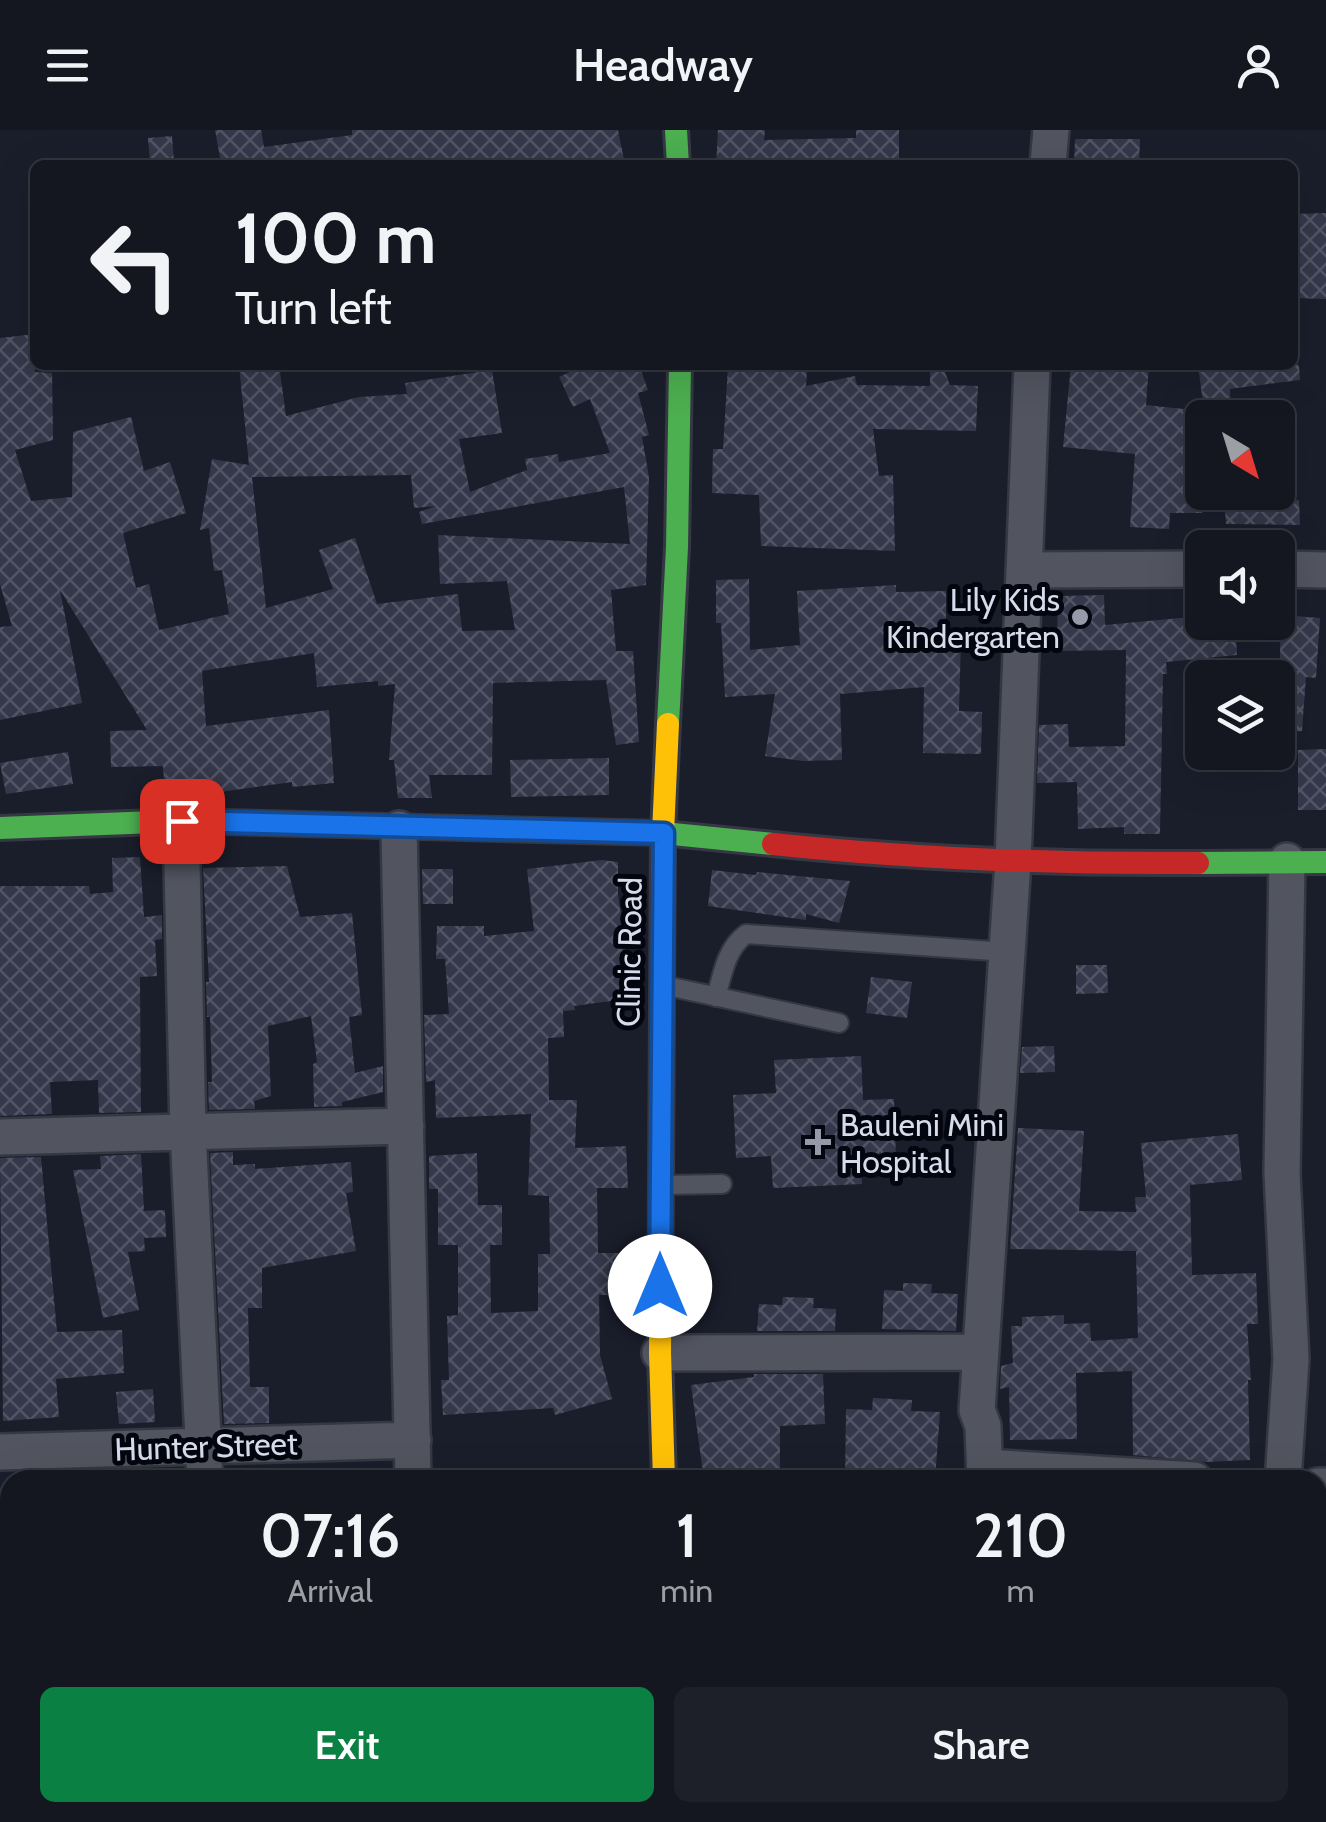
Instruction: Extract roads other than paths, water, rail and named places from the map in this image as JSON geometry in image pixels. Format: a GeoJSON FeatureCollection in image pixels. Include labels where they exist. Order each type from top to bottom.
{"type":"FeatureCollection","features":[{"type":"Feature","properties":{"kind":"street"},"geometry":{"type":"LineString","coordinates":[[676,130],[678,160]]}},
{"type":"Feature","properties":{"kind":"street"},"geometry":{"type":"LineString","coordinates":[[1048,160],[1051,130]]}},
{"type":"Feature","properties":{"kind":"street","name":"Clinic Road"},"geometry":{"type":"LineString","coordinates":[[664,1470],[660,1185],[664,833],[677,548],[680,370]]}},
{"type":"Feature","properties":{"kind":"street"},"geometry":{"type":"LineString","coordinates":[[985,1470],[983,1426],[976,1410],[1013,861],[1032,370]]}},
{"type":"Feature","properties":{"kind":"street"},"geometry":{"type":"LineString","coordinates":[[1024,570],[1185,569]]}},
{"type":"Feature","properties":{"kind":"street"},"geometry":{"type":"LineString","coordinates":[[1295,569],[1326,570]]}},
{"type":"Feature","properties":{"kind":"street"},"geometry":{"type":"LineString","coordinates":[[182,821],[188,1131],[205,1464]]}},
{"type":"Feature","properties":{"kind":"street"},"geometry":{"type":"LineString","coordinates":[[0,828],[182,821],[664,833],[889,856],[1060,864],[1326,862]]}},
{"type":"Feature","properties":{"kind":"street"},"geometry":{"type":"LineString","coordinates":[[399,829],[414,1470]]}},
{"type":"Feature","properties":{"kind":"street"},"geometry":{"type":"LineString","coordinates":[[1284,1470],[1291,1359],[1282,1173],[1287,861]]}},
{"type":"Feature","properties":{"kind":"street"},"geometry":{"type":"LineString","coordinates":[[0,1137],[406,1126]]}},
{"type":"Feature","properties":{"kind":"street"},"geometry":{"type":"LineString","coordinates":[[660,1354],[980,1352]]}},
{"type":"Feature","properties":{"kind":"street","name":"Hunter Street"},"geometry":{"type":"LineString","coordinates":[[0,1452],[205,1464],[412,1440]]}},
{"type":"Feature","properties":{"kind":"lane"},"geometry":{"type":"LineString","coordinates":[[716,996],[728,956],[735,942],[746,934],[1007,952]]}},
{"type":"Feature","properties":{"kind":"lane"},"geometry":{"type":"LineString","coordinates":[[662,985],[838,1023]]}},
{"type":"Feature","properties":{"kind":"lane"},"geometry":{"type":"LineString","coordinates":[[660,1185],[722,1184]]}},
{"type":"Feature","properties":{"kind":"place","name":"Lily Kids Kindergarten"},"geometry":{"type":"Point","coordinates":[1080,617]}},
{"type":"Feature","properties":{"kind":"place","name":"Bauleni Mini Hospital"},"geometry":{"type":"Point","coordinates":[818,1142]}}]}
